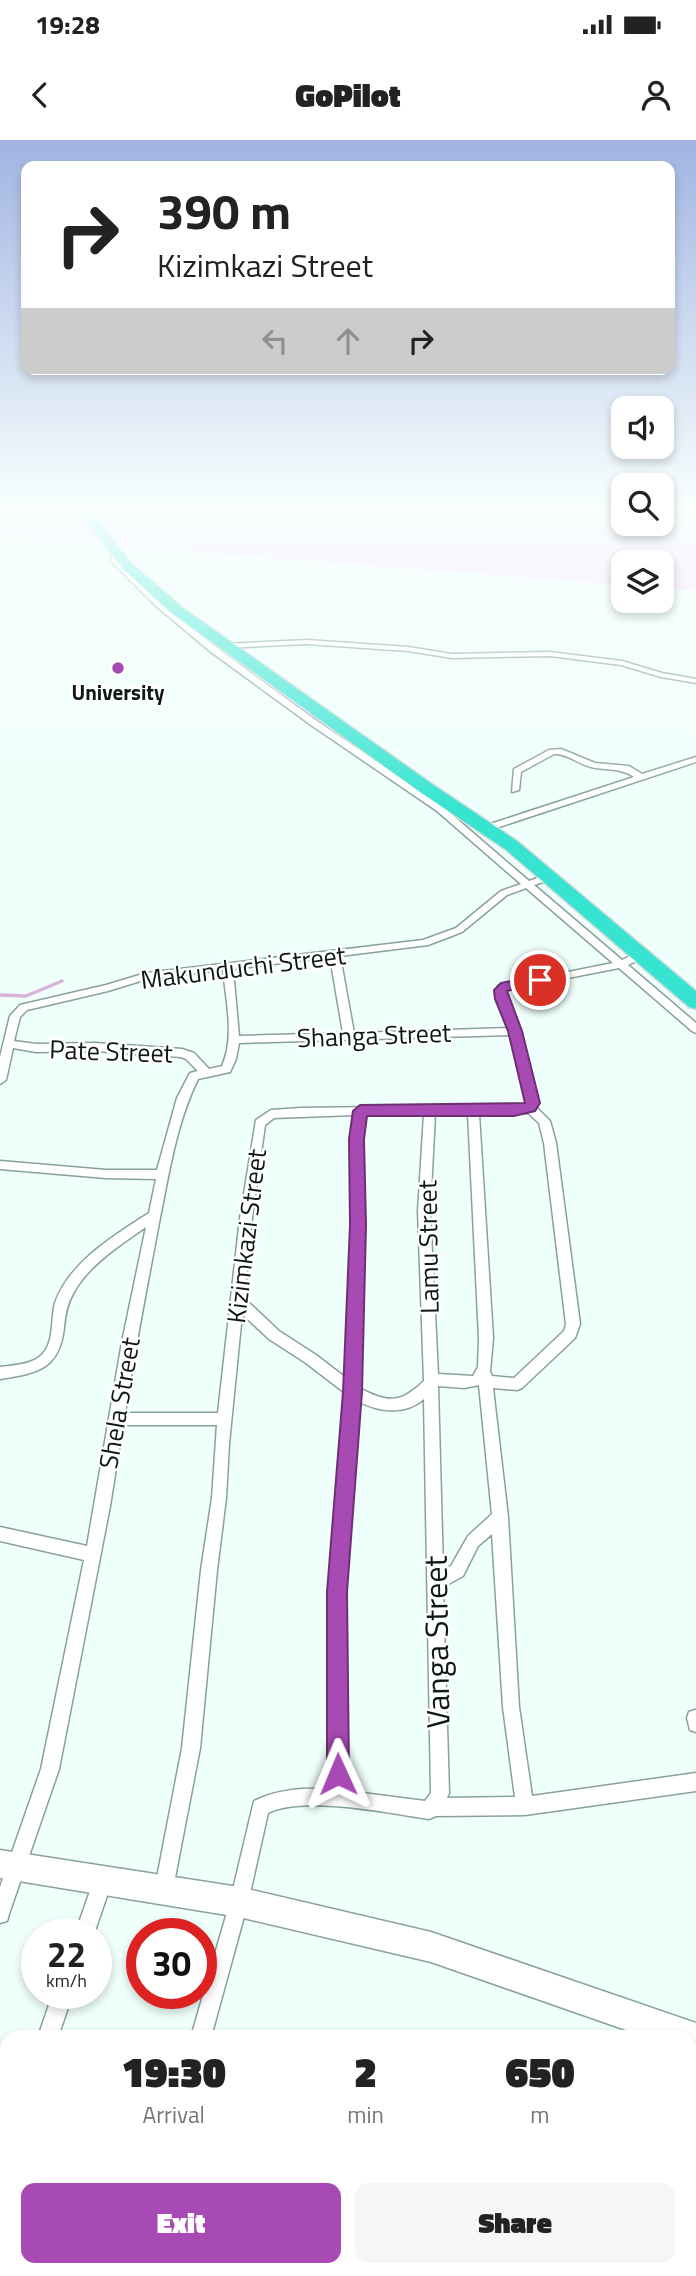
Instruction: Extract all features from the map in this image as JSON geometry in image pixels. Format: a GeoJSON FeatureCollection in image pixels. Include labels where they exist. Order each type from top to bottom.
{"type":"FeatureCollection","features":[{"type":"Feature","properties":{"kind":"highway"},"geometry":{"type":"LineString","coordinates":[[177,610],[519,851],[632,959],[696,1002]]}},
{"type":"Feature","properties":{"kind":"street"},"geometry":{"type":"LineString","coordinates":[[164,610],[314,723],[440,808],[525,884],[632,959],[696,1029]]}},
{"type":"Feature","properties":{"kind":"street"},"geometry":{"type":"LineString","coordinates":[[225,646],[306,642],[408,649],[452,656],[550,654],[622,663],[661,675],[696,681]]}},
{"type":"Feature","properties":{"kind":"street"},"geometry":{"type":"LineString","coordinates":[[515,790],[517,771],[558,751],[593,765],[626,768],[641,777]]}},
{"type":"Feature","properties":{"kind":"street"},"geometry":{"type":"LineString","coordinates":[[486,828],[696,759]]}},
{"type":"Feature","properties":{"kind":"street","name":"Makunduchi Street"},"geometry":{"type":"LineString","coordinates":[[0,1080],[15,1016],[24,1007],[108,988],[146,976],[425,943],[450,935],[503,893],[549,877]]}},
{"type":"Feature","properties":{"kind":"street"},"geometry":{"type":"LineString","coordinates":[[335,955],[349,1037]]}},
{"type":"Feature","properties":{"kind":"street"},"geometry":{"type":"LineString","coordinates":[[238,1301],[275,1336],[298,1350],[352,1392],[373,1402],[394,1405],[416,1398],[435,1380],[474,1383],[485,1378],[517,1384],[570,1334],[573,1324],[550,1143],[544,1121],[530,1108],[532,1103],[515,1031],[501,999],[500,990],[503,986],[632,959]]}},
{"type":"Feature","properties":{"kind":"street","name":"Shela Street"},"geometry":{"type":"LineString","coordinates":[[0,1914],[9,1865],[50,1769],[93,1555],[162,1175],[187,1090],[194,1076],[226,1069],[231,1061],[233,1040],[228,965]]}},
{"type":"Feature","properties":{"kind":"street","name":"Shanga Street"},"geometry":{"type":"LineString","coordinates":[[233,1040],[515,1031]]}},
{"type":"Feature","properties":{"kind":"street","name":"Pate Street"},"geometry":{"type":"LineString","coordinates":[[9,1044],[36,1048],[86,1046],[182,1053],[190,1056],[205,1072]]}},
{"type":"Feature","properties":{"kind":"street","name":"Kizimkazi Street"},"geometry":{"type":"LineString","coordinates":[[164,1888],[191,1748],[246,1218],[260,1122],[271,1114],[530,1108]]}},
{"type":"Feature","properties":{"kind":"street"},"geometry":{"type":"LineString","coordinates":[[474,1110],[485,1378],[499,1520],[510,1707],[525,1806]]}},
{"type":"Feature","properties":{"kind":"street"},"geometry":{"type":"LineString","coordinates":[[338,1799],[337,1592],[352,1392],[358,1225],[357,1139],[360,1111]]}},
{"type":"Feature","properties":{"kind":"street","name":"Lamu Street"},"geometry":{"type":"LineString","coordinates":[[430,1111],[424,1211],[431,1383]]}},
{"type":"Feature","properties":{"kind":"street"},"geometry":{"type":"LineString","coordinates":[[0,1165],[106,1174],[162,1175]]}},
{"type":"Feature","properties":{"kind":"street"},"geometry":{"type":"LineString","coordinates":[[0,1373],[26,1371],[39,1366],[50,1355],[69,1288],[100,1255],[153,1216]]}},
{"type":"Feature","properties":{"kind":"street","name":"Vanga Street"},"geometry":{"type":"LineString","coordinates":[[431,1383],[440,1793],[433,1807]]}},
{"type":"Feature","properties":{"kind":"street"},"geometry":{"type":"LineString","coordinates":[[116,1419],[225,1419]]}},
{"type":"Feature","properties":{"kind":"street"},"geometry":{"type":"LineString","coordinates":[[434,1584],[457,1571],[473,1541],[499,1520]]}},
{"type":"Feature","properties":{"kind":"street"},"geometry":{"type":"LineString","coordinates":[[0,1534],[93,1555]]}},
{"type":"Feature","properties":{"kind":"street"},"geometry":{"type":"LineString","coordinates":[[203,2030],[239,1902],[260,1807],[266,1801],[338,1799],[429,1810],[433,1807],[525,1806],[696,1782]]}},
{"type":"Feature","properties":{"kind":"street"},"geometry":{"type":"LineString","coordinates":[[9,1865],[104,1878],[239,1902],[432,1947],[670,2030]]}},
{"type":"Feature","properties":{"kind":"street"},"geometry":{"type":"LineString","coordinates":[[90,1918],[104,1878]]}},
{"type":"Feature","properties":{"kind":"street"},"geometry":{"type":"LineString","coordinates":[[50,2030],[58,2009]]}},
{"type":"Feature","properties":{"kind":"waterway"},"geometry":{"type":"LineString","coordinates":[[0,995],[26,996],[62,981]]}},
{"type":"Feature","properties":{"kind":"place","name":"University"},"geometry":{"type":"Point","coordinates":[118,668]}},
{"type":"Feature","properties":{"kind":"route"},"geometry":{"type":"LineString","coordinates":[[338,1774],[337,1592],[352,1392],[358,1225],[357,1139],[360,1111],[530,1108],[532,1103],[515,1031],[501,999],[500,990],[503,986],[540,980]]}}]}
